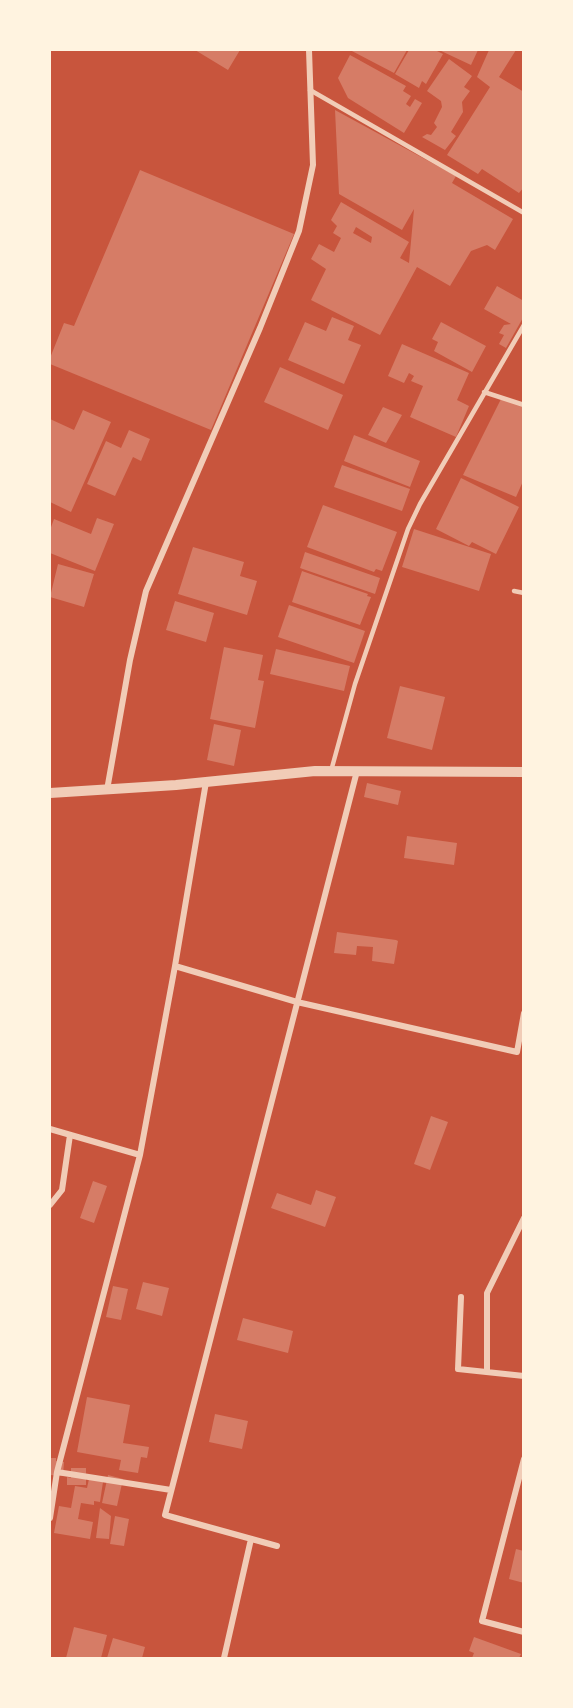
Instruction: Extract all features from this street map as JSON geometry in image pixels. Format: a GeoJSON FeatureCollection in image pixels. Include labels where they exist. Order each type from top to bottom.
{"type":"FeatureCollection","features":[{"type":"Feature","properties":{"kind":"street"},"geometry":{"type":"LineString","coordinates":[[107,790],[130,660],[146,591],[299,231],[313,165],[309,50]]}},
{"type":"Feature","properties":{"kind":"street"},"geometry":{"type":"LineString","coordinates":[[50,793],[331,771],[524,772]]}},
{"type":"Feature","properties":{"kind":"street"},"geometry":{"type":"LineString","coordinates":[[277,1546],[165,1515],[357,771]]}},
{"type":"Feature","properties":{"kind":"street"},"geometry":{"type":"LineString","coordinates":[[50,1518],[57,1472],[140,1155],[206,782]]}},
{"type":"Feature","properties":{"kind":"street"},"geometry":{"type":"LineString","coordinates":[[175,966],[297,1002],[520,1053],[524,1013]]}},
{"type":"Feature","properties":{"kind":"street"},"geometry":{"type":"LineString","coordinates":[[50,1129],[140,1155]]}},
{"type":"Feature","properties":{"kind":"street"},"geometry":{"type":"LineString","coordinates":[[50,1205],[62,1190],[70,1135]]}},
{"type":"Feature","properties":{"kind":"street"},"geometry":{"type":"LineString","coordinates":[[487,1372],[487,1293],[524,1218]]}},
{"type":"Feature","properties":{"kind":"street"},"geometry":{"type":"LineString","coordinates":[[461,1297],[458,1369],[524,1376]]}},
{"type":"Feature","properties":{"kind":"street"},"geometry":{"type":"LineString","coordinates":[[524,1459],[482,1621],[524,1632]]}},
{"type":"Feature","properties":{"kind":"street"},"geometry":{"type":"LineString","coordinates":[[57,1472],[171,1490]]}},
{"type":"Feature","properties":{"kind":"street"},"geometry":{"type":"LineString","coordinates":[[224,1659],[251,1539]]}},
{"type":"Feature","properties":{"kind":"lane"},"geometry":{"type":"LineString","coordinates":[[310,90],[524,213]]}},
{"type":"Feature","properties":{"kind":"lane"},"geometry":{"type":"LineString","coordinates":[[331,771],[355,684],[408,529],[420,504],[524,325]]}},
{"type":"Feature","properties":{"kind":"lane"},"geometry":{"type":"LineString","coordinates":[[484,392],[524,405]]}},
{"type":"Feature","properties":{"kind":"lane"},"geometry":{"type":"LineString","coordinates":[[514,591],[524,593]]}},
{"type":"Feature","properties":{"kind":"building"},"geometry":{"type":"Polygon","coordinates":[[[195,50],[240,50],[228,70],[195,50]]]}},
{"type":"Feature","properties":{"kind":"building"},"geometry":{"type":"Polygon","coordinates":[[[350,50],[407,50],[394,73],[350,50]]]}},
{"type":"Feature","properties":{"kind":"building"},"geometry":{"type":"Polygon","coordinates":[[[409,50],[435,50],[443,54],[426,84],[422,81],[419,88],[395,74],[409,50]]]}},
{"type":"Feature","properties":{"kind":"building"},"geometry":{"type":"Polygon","coordinates":[[[439,50],[478,50],[471,65],[439,50]]]}},
{"type":"Feature","properties":{"kind":"building"},"geometry":{"type":"Polygon","coordinates":[[[489,50],[516,50],[499,77],[524,92],[524,187],[519,193],[482,169],[478,174],[447,155],[490,87],[477,77],[489,50]]]}},
{"type":"Feature","properties":{"kind":"building"},"geometry":{"type":"Polygon","coordinates":[[[350,55],[406,86],[403,91],[411,96],[406,104],[410,107],[415,99],[422,103],[404,133],[348,98],[338,78],[350,55]]]}},
{"type":"Feature","properties":{"kind":"building"},"geometry":{"type":"Polygon","coordinates":[[[449,59],[472,76],[464,87],[470,91],[462,102],[463,112],[451,132],[456,136],[445,150],[422,137],[427,134],[431,135],[437,127],[434,123],[442,107],[441,101],[427,91],[449,59]]]}},
{"type":"Feature","properties":{"kind":"building"},"geometry":{"type":"Polygon","coordinates":[[[335,110],[456,176],[452,183],[513,219],[495,250],[487,245],[471,251],[450,286],[417,267],[380,335],[311,300],[326,269],[311,259],[319,244],[334,252],[341,238],[333,233],[337,226],[331,220],[341,202],[409,242],[400,258],[409,263],[414,209],[402,230],[339,194],[335,110]],[[356,227],[353,233],[371,243],[372,237],[356,227]]]}},
{"type":"Feature","properties":{"kind":"building"},"geometry":{"type":"Polygon","coordinates":[[[140,170],[294,234],[211,430],[50,364],[50,358],[64,323],[74,326],[140,170]]]}},
{"type":"Feature","properties":{"kind":"building"},"geometry":{"type":"Polygon","coordinates":[[[497,286],[524,301],[524,316],[506,348],[499,344],[504,335],[499,333],[504,325],[511,324],[484,309],[497,286]]]}},
{"type":"Feature","properties":{"kind":"building"},"geometry":{"type":"Polygon","coordinates":[[[332,317],[354,326],[348,340],[361,345],[344,384],[288,360],[305,322],[326,331],[332,317]]]}},
{"type":"Feature","properties":{"kind":"building"},"geometry":{"type":"Polygon","coordinates":[[[441,322],[486,346],[472,372],[434,351],[438,342],[432,339],[441,322]]]}},
{"type":"Feature","properties":{"kind":"building"},"geometry":{"type":"Polygon","coordinates":[[[402,344],[469,373],[457,400],[469,406],[456,437],[410,417],[423,386],[411,381],[414,376],[409,373],[404,383],[388,376],[402,344]]]}},
{"type":"Feature","properties":{"kind":"building"},"geometry":{"type":"Polygon","coordinates":[[[280,367],[343,395],[328,430],[264,402],[280,367]]]}},
{"type":"Feature","properties":{"kind":"building"},"geometry":{"type":"Polygon","coordinates":[[[502,397],[524,407],[524,479],[516,497],[463,475],[502,397]]]}},
{"type":"Feature","properties":{"kind":"building"},"geometry":{"type":"Polygon","coordinates":[[[383,407],[402,415],[386,443],[368,435],[383,407]]]}},
{"type":"Feature","properties":{"kind":"building"},"geometry":{"type":"Polygon","coordinates":[[[83,410],[111,422],[71,512],[50,502],[50,419],[74,430],[83,410]]]}},
{"type":"Feature","properties":{"kind":"building"},"geometry":{"type":"Polygon","coordinates":[[[129,430],[150,439],[141,461],[133,457],[115,496],[87,484],[106,441],[121,448],[129,430]]]}},
{"type":"Feature","properties":{"kind":"building"},"geometry":{"type":"Polygon","coordinates":[[[354,435],[420,461],[410,487],[344,461],[354,435]]]}},
{"type":"Feature","properties":{"kind":"building"},"geometry":{"type":"Polygon","coordinates":[[[342,465],[410,489],[402,511],[334,487],[342,465]]]}},
{"type":"Feature","properties":{"kind":"building"},"geometry":{"type":"Polygon","coordinates":[[[461,478],[519,507],[496,554],[472,542],[469,546],[436,529],[461,478]]]}},
{"type":"Feature","properties":{"kind":"building"},"geometry":{"type":"Polygon","coordinates":[[[323,505],[397,532],[382,571],[376,569],[374,572],[307,547],[323,505]]]}},
{"type":"Feature","properties":{"kind":"building"},"geometry":{"type":"Polygon","coordinates":[[[97,518],[114,524],[95,571],[50,553],[50,530],[54,519],[91,534],[97,518]]]}},
{"type":"Feature","properties":{"kind":"building"},"geometry":{"type":"Polygon","coordinates":[[[414,529],[491,554],[479,591],[402,567],[414,529]]]}},
{"type":"Feature","properties":{"kind":"building"},"geometry":{"type":"Polygon","coordinates":[[[193,547],[244,562],[240,576],[257,581],[247,615],[178,594],[193,547]]]}},
{"type":"Feature","properties":{"kind":"building"},"geometry":{"type":"Polygon","coordinates":[[[305,552],[380,578],[375,594],[300,568],[305,552]]]}},
{"type":"Feature","properties":{"kind":"building"},"geometry":{"type":"Polygon","coordinates":[[[58,564],[94,574],[84,607],[50,597],[58,564]]]}},
{"type":"Feature","properties":{"kind":"building"},"geometry":{"type":"Polygon","coordinates":[[[302,571],[368,594],[367,596],[371,597],[360,625],[292,602],[302,571]]]}},
{"type":"Feature","properties":{"kind":"building"},"geometry":{"type":"Polygon","coordinates":[[[175,601],[214,613],[206,642],[166,630],[175,601]]]}},
{"type":"Feature","properties":{"kind":"building"},"geometry":{"type":"Polygon","coordinates":[[[289,605],[365,631],[354,663],[278,637],[289,605]]]}},
{"type":"Feature","properties":{"kind":"building"},"geometry":{"type":"Polygon","coordinates":[[[224,647],[263,655],[258,680],[264,681],[255,728],[210,719],[224,647]]]}},
{"type":"Feature","properties":{"kind":"building"},"geometry":{"type":"Polygon","coordinates":[[[276,649],[350,666],[344,691],[270,674],[276,649]]]}},
{"type":"Feature","properties":{"kind":"building"},"geometry":{"type":"Polygon","coordinates":[[[400,686],[445,697],[432,750],[387,738],[400,686]]]}},
{"type":"Feature","properties":{"kind":"building"},"geometry":{"type":"Polygon","coordinates":[[[214,724],[241,730],[234,766],[207,760],[214,724]]]}},
{"type":"Feature","properties":{"kind":"building"},"geometry":{"type":"Polygon","coordinates":[[[367,783],[401,791],[398,805],[364,797],[367,783]]]}},
{"type":"Feature","properties":{"kind":"building"},"geometry":{"type":"Polygon","coordinates":[[[407,836],[457,843],[454,865],[404,858],[407,836]]]}},
{"type":"Feature","properties":{"kind":"building"},"geometry":{"type":"Polygon","coordinates":[[[337,932],[398,941],[394,964],[372,961],[373,947],[357,946],[356,955],[334,953],[337,932]]]}},
{"type":"Feature","properties":{"kind":"building"},"geometry":{"type":"Polygon","coordinates":[[[431,1116],[448,1122],[430,1170],[414,1164],[431,1116]]]}},
{"type":"Feature","properties":{"kind":"building"},"geometry":{"type":"Polygon","coordinates":[[[93,1181],[107,1186],[94,1223],[80,1218],[93,1181]]]}},
{"type":"Feature","properties":{"kind":"building"},"geometry":{"type":"Polygon","coordinates":[[[316,1190],[336,1197],[325,1227],[271,1208],[277,1193],[311,1205],[316,1190]]]}},
{"type":"Feature","properties":{"kind":"building"},"geometry":{"type":"Polygon","coordinates":[[[143,1282],[169,1288],[162,1316],[136,1309],[143,1282]]]}},
{"type":"Feature","properties":{"kind":"building"},"geometry":{"type":"Polygon","coordinates":[[[113,1286],[128,1289],[121,1320],[106,1317],[113,1286]]]}},
{"type":"Feature","properties":{"kind":"building"},"geometry":{"type":"Polygon","coordinates":[[[243,1318],[293,1331],[288,1353],[237,1340],[243,1318]]]}},
{"type":"Feature","properties":{"kind":"building"},"geometry":{"type":"Polygon","coordinates":[[[87,1397],[130,1405],[123,1443],[149,1447],[147,1458],[141,1457],[138,1473],[119,1470],[121,1460],[77,1452],[87,1397]]]}},
{"type":"Feature","properties":{"kind":"building"},"geometry":{"type":"Polygon","coordinates":[[[215,1414],[248,1421],[242,1449],[209,1442],[215,1414]]]}},
{"type":"Feature","properties":{"kind":"building"},"geometry":{"type":"Polygon","coordinates":[[[50,1458],[64,1462],[63,1476],[50,1475],[50,1458]]]}},
{"type":"Feature","properties":{"kind":"building"},"geometry":{"type":"Polygon","coordinates":[[[71,1468],[86,1468],[86,1485],[67,1485],[67,1477],[71,1478],[71,1468]]]}},
{"type":"Feature","properties":{"kind":"building"},"geometry":{"type":"Polygon","coordinates":[[[108,1475],[123,1479],[117,1506],[102,1503],[108,1475]]]}},
{"type":"Feature","properties":{"kind":"building"},"geometry":{"type":"Polygon","coordinates":[[[89,1479],[103,1482],[100,1502],[94,1501],[94,1505],[81,1503],[78,1519],[93,1522],[90,1539],[54,1533],[59,1506],[71,1508],[75,1486],[87,1488],[89,1479]]]}},
{"type":"Feature","properties":{"kind":"building"},"geometry":{"type":"Polygon","coordinates":[[[100,1508],[111,1516],[109,1539],[96,1538],[100,1508]]]}},
{"type":"Feature","properties":{"kind":"building"},"geometry":{"type":"Polygon","coordinates":[[[115,1516],[129,1519],[124,1546],[110,1544],[115,1516]]]}},
{"type":"Feature","properties":{"kind":"building"},"geometry":{"type":"Polygon","coordinates":[[[516,1549],[524,1551],[524,1583],[509,1579],[516,1549]]]}},
{"type":"Feature","properties":{"kind":"building"},"geometry":{"type":"Polygon","coordinates":[[[74,1627],[107,1635],[101,1658],[66,1658],[74,1627]]]}},
{"type":"Feature","properties":{"kind":"building"},"geometry":{"type":"Polygon","coordinates":[[[474,1637],[521,1654],[519,1658],[472,1658],[474,1653],[469,1651],[474,1637]]]}},
{"type":"Feature","properties":{"kind":"building"},"geometry":{"type":"Polygon","coordinates":[[[113,1638],[145,1647],[142,1658],[107,1658],[113,1638]]]}}]}
